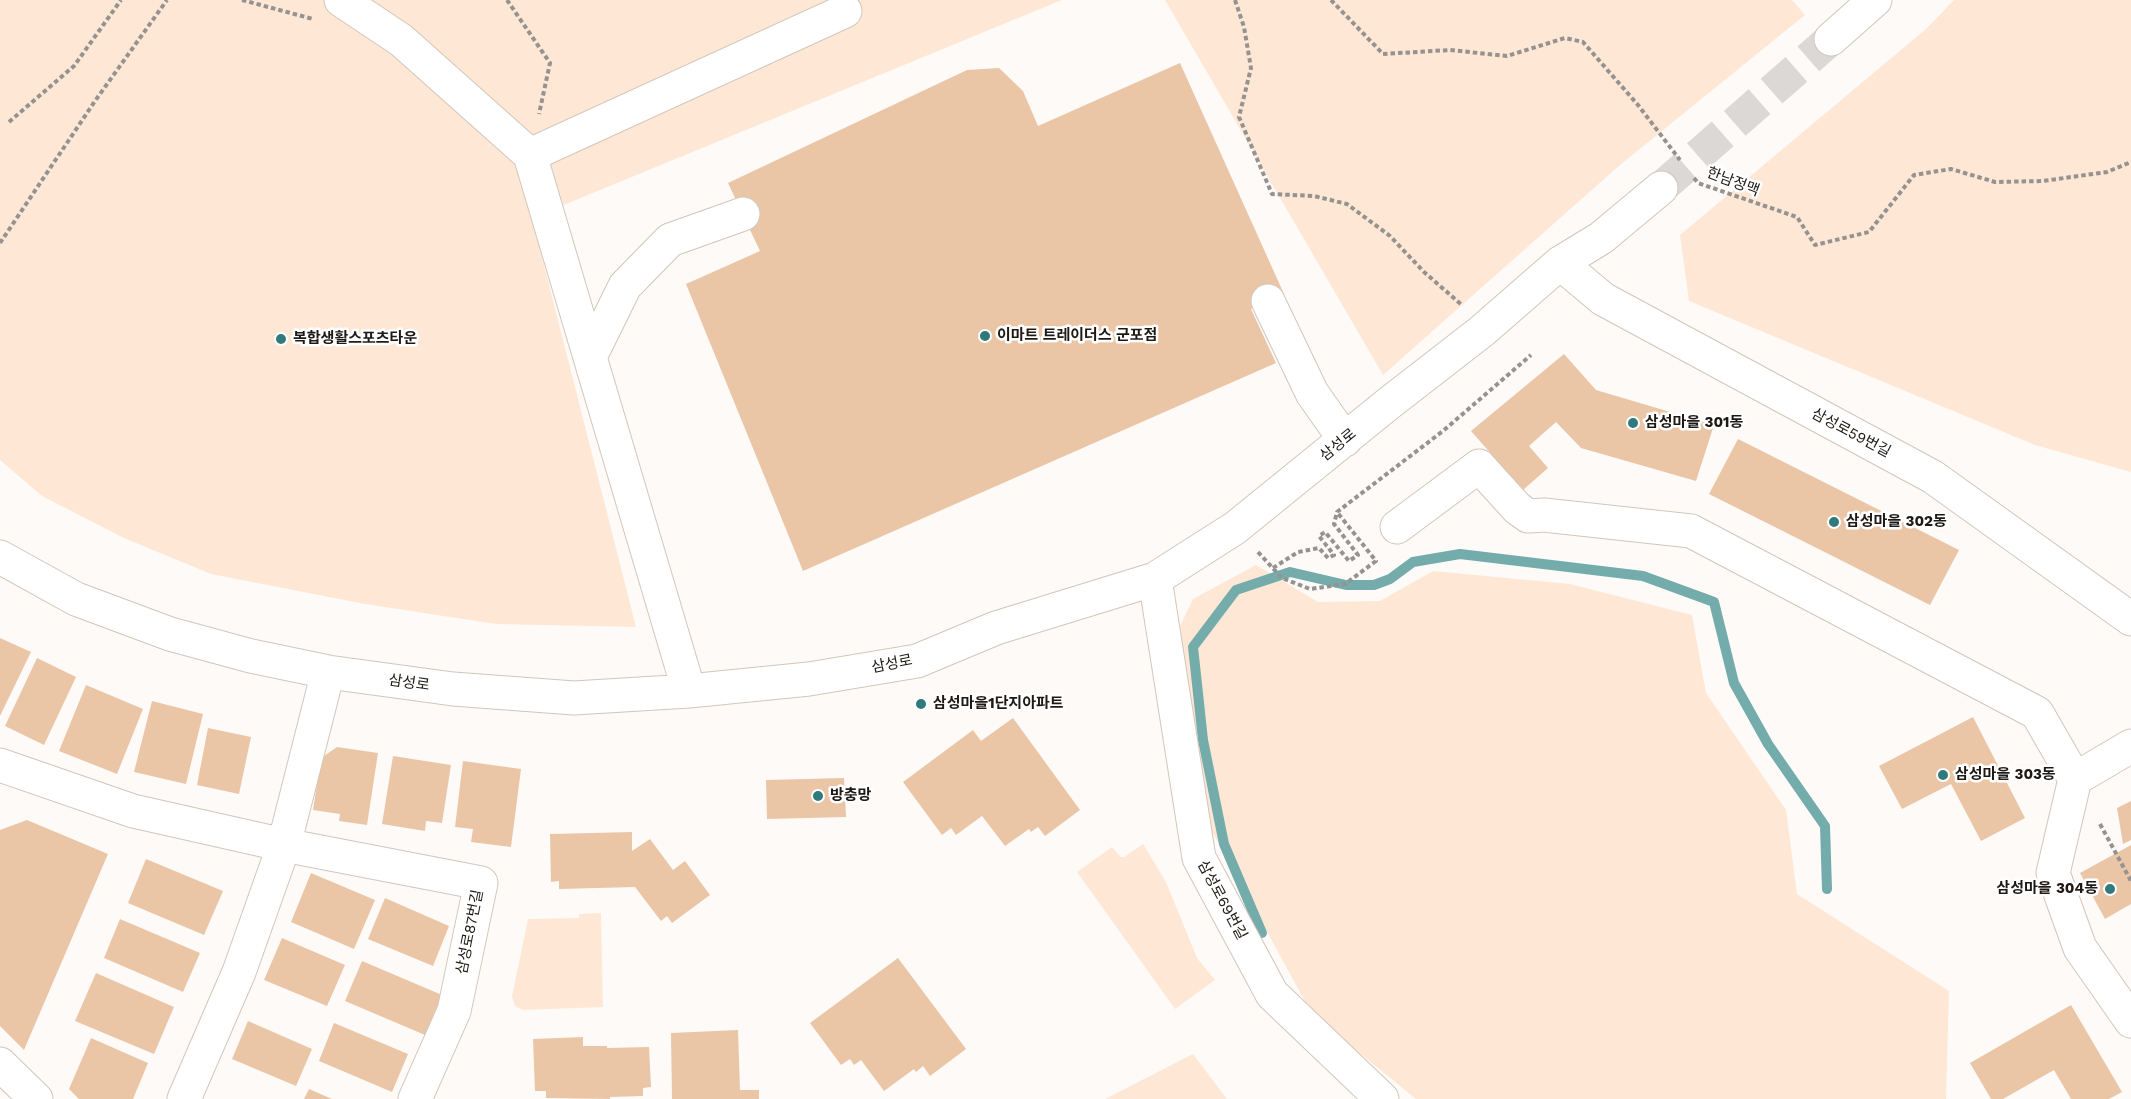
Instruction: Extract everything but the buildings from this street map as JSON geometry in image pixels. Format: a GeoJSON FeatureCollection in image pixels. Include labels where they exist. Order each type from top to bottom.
{"type":"FeatureCollection","features":[{"type":"Feature","properties":{"kind":"street"},"geometry":{"type":"LineString","coordinates":[[340,0],[401,40],[530,155],[689,691]]}},
{"type":"Feature","properties":{"kind":"street"},"geometry":{"type":"LineString","coordinates":[[1831,39],[1875,0]]}},
{"type":"Feature","properties":{"kind":"street"},"geometry":{"type":"LineString","coordinates":[[530,155],[845,11]]}},
{"type":"Feature","properties":{"kind":"street","name":"삼성로"},"geometry":{"type":"LineString","coordinates":[[0,557],[76,599],[170,634],[251,656],[328,672],[453,689],[574,698],[689,691],[809,679],[917,660],[996,628],[1155,579],[1235,528],[1482,331],[1560,263],[1600,238],[1661,188]]}},
{"type":"Feature","properties":{"kind":"street"},"geometry":{"type":"LineString","coordinates":[[590,357],[625,286],[670,240],[742,214]]}},
{"type":"Feature","properties":{"kind":"street","name":"삼성로59번길"},"geometry":{"type":"LineString","coordinates":[[1560,263],[1603,299],[1933,477],[2131,619]]}},
{"type":"Feature","properties":{"kind":"street"},"geometry":{"type":"LineString","coordinates":[[1268,301],[1312,393],[1346,440]]}},
{"type":"Feature","properties":{"kind":"street"},"geometry":{"type":"LineString","coordinates":[[1397,527],[1479,466],[1517,508],[1528,516],[1544,515],[1691,531],[2037,712],[2075,779],[2053,873],[2080,948],[2131,1021]]}},
{"type":"Feature","properties":{"kind":"street","name":"삼성로69번길"},"geometry":{"type":"LineString","coordinates":[[1155,579],[1199,858],[1272,994],[1382,1099]]}},
{"type":"Feature","properties":{"kind":"street"},"geometry":{"type":"LineString","coordinates":[[184,1099],[239,972],[284,845],[328,672]]}},
{"type":"Feature","properties":{"kind":"street"},"geometry":{"type":"LineString","coordinates":[[2075,779],[2131,746]]}},
{"type":"Feature","properties":{"kind":"street","name":"삼성로87번길"},"geometry":{"type":"LineString","coordinates":[[0,765],[133,811],[284,845],[481,883],[454,1011],[415,1099]]}},
{"type":"Feature","properties":{"kind":"street"},"geometry":{"type":"LineString","coordinates":[[0,1064],[36,1099]]}},
{"type":"Feature","properties":{"kind":"path"},"geometry":{"type":"LineString","coordinates":[[9,122],[74,66],[120,0]]}},
{"type":"Feature","properties":{"kind":"path"},"geometry":{"type":"LineString","coordinates":[[0,243],[95,101],[167,0]]}},
{"type":"Feature","properties":{"kind":"path"},"geometry":{"type":"LineString","coordinates":[[507,0],[550,63],[530,155]]}},
{"type":"Feature","properties":{"kind":"path"},"geometry":{"type":"LineString","coordinates":[[1235,0],[1244,27],[1251,68],[1239,117],[1272,194],[1314,196],[1347,204],[1390,236],[1424,272],[1463,306],[1482,331]]}},
{"type":"Feature","properties":{"kind":"path"},"geometry":{"type":"LineString","coordinates":[[1331,0],[1383,54],[1450,50],[1507,56],[1565,38],[1582,42],[1638,105],[1685,165]]}},
{"type":"Feature","properties":{"kind":"path","name":"한남정맥"},"geometry":{"type":"LineString","coordinates":[[1691,174],[1698,183],[1797,217],[1815,245],[1869,232],[1914,175],[1951,169],[1995,182],[2043,181],[2107,172],[2131,162]]}},
{"type":"Feature","properties":{"kind":"path"},"geometry":{"type":"LineString","coordinates":[[1337,512],[1376,561],[1345,584],[1310,589],[1282,578],[1273,568],[1298,552],[1319,548],[1328,558],[1334,555],[1319,536],[1325,532],[1349,561],[1358,555],[1334,524],[1337,512],[1443,431],[1531,355]]}},
{"type":"Feature","properties":{"kind":"path"},"geometry":{"type":"LineString","coordinates":[[2075,779],[2131,881]]}},
{"type":"Feature","properties":{"kind":"shaded area","name":"복합생활스포츠타운"},"geometry":{"type":"Polygon","coordinates":[[[0,0],[1062,0],[532,218],[636,627],[496,624],[365,604],[211,574],[124,538],[42,496],[0,460],[0,0]]]}},
{"type":"Feature","properties":{"kind":"shaded area"},"geometry":{"type":"Polygon","coordinates":[[[1165,0],[1792,0],[1805,15],[1620,165],[1383,375],[1165,0]]]}},
{"type":"Feature","properties":{"kind":"shaded area"},"geometry":{"type":"Polygon","coordinates":[[[1954,0],[2131,0],[2131,472],[2035,445],[1689,301],[1680,235],[1926,29],[1954,0]]]}},
{"type":"Feature","properties":{"kind":"shaded area"},"geometry":{"type":"Polygon","coordinates":[[[1256,565],[1318,602],[1380,601],[1433,571],[1570,584],[1692,615],[1706,693],[1786,810],[1797,894],[1949,991],[1946,1099],[1416,1099],[1312,1014],[1203,815],[1173,641],[1193,599],[1256,565]]]}},
{"type":"Feature","properties":{"kind":"shaded area"},"geometry":{"type":"Polygon","coordinates":[[[1143,844],[1166,882],[1197,958],[1215,980],[1175,1009],[1077,872],[1112,847],[1121,857],[1124,857],[1143,844]]]}},
{"type":"Feature","properties":{"kind":"shaded area"},"geometry":{"type":"Polygon","coordinates":[[[601,913],[603,1007],[523,1010],[515,1006],[512,996],[528,919],[579,918],[579,914],[601,913]]]}},
{"type":"Feature","properties":{"kind":"shaded area"},"geometry":{"type":"Polygon","coordinates":[[[1193,1054],[1227,1099],[1105,1099],[1193,1054]]]}},
{"type":"Feature","properties":{"kind":"waterway"},"geometry":{"type":"LineString","coordinates":[[1262,933],[1224,844],[1203,740],[1193,647],[1236,590],[1290,572],[1346,585],[1374,585],[1390,579],[1413,562],[1460,554],[1643,576],[1714,602],[1734,683],[1768,744],[1825,826],[1827,889]]}},
{"type":"Feature","properties":{"kind":"tunnel"},"geometry":{"type":"LineString","coordinates":[[1661,188],[1831,39]]}},
{"type":"Feature","properties":{"kind":"place","name":"이마트 트레이더스 군포점"},"geometry":{"type":"Point","coordinates":[985,336]}},
{"type":"Feature","properties":{"kind":"place","name":"복합생활스포츠타운"},"geometry":{"type":"Point","coordinates":[281,339]}},
{"type":"Feature","properties":{"kind":"place","name":"삼성마을 301동"},"geometry":{"type":"Point","coordinates":[1633,423]}},
{"type":"Feature","properties":{"kind":"place","name":"삼성마을 302동"},"geometry":{"type":"Point","coordinates":[1834,522]}},
{"type":"Feature","properties":{"kind":"place","name":"삼성마을1단지아파트"},"geometry":{"type":"Point","coordinates":[921,704]}},
{"type":"Feature","properties":{"kind":"place","name":"삼성마을 303동"},"geometry":{"type":"Point","coordinates":[1943,775]}},
{"type":"Feature","properties":{"kind":"place","name":"방충망"},"geometry":{"type":"Point","coordinates":[818,796]}},
{"type":"Feature","properties":{"kind":"place","name":"삼성마을 304동"},"geometry":{"type":"Point","coordinates":[2110,889]}}]}
